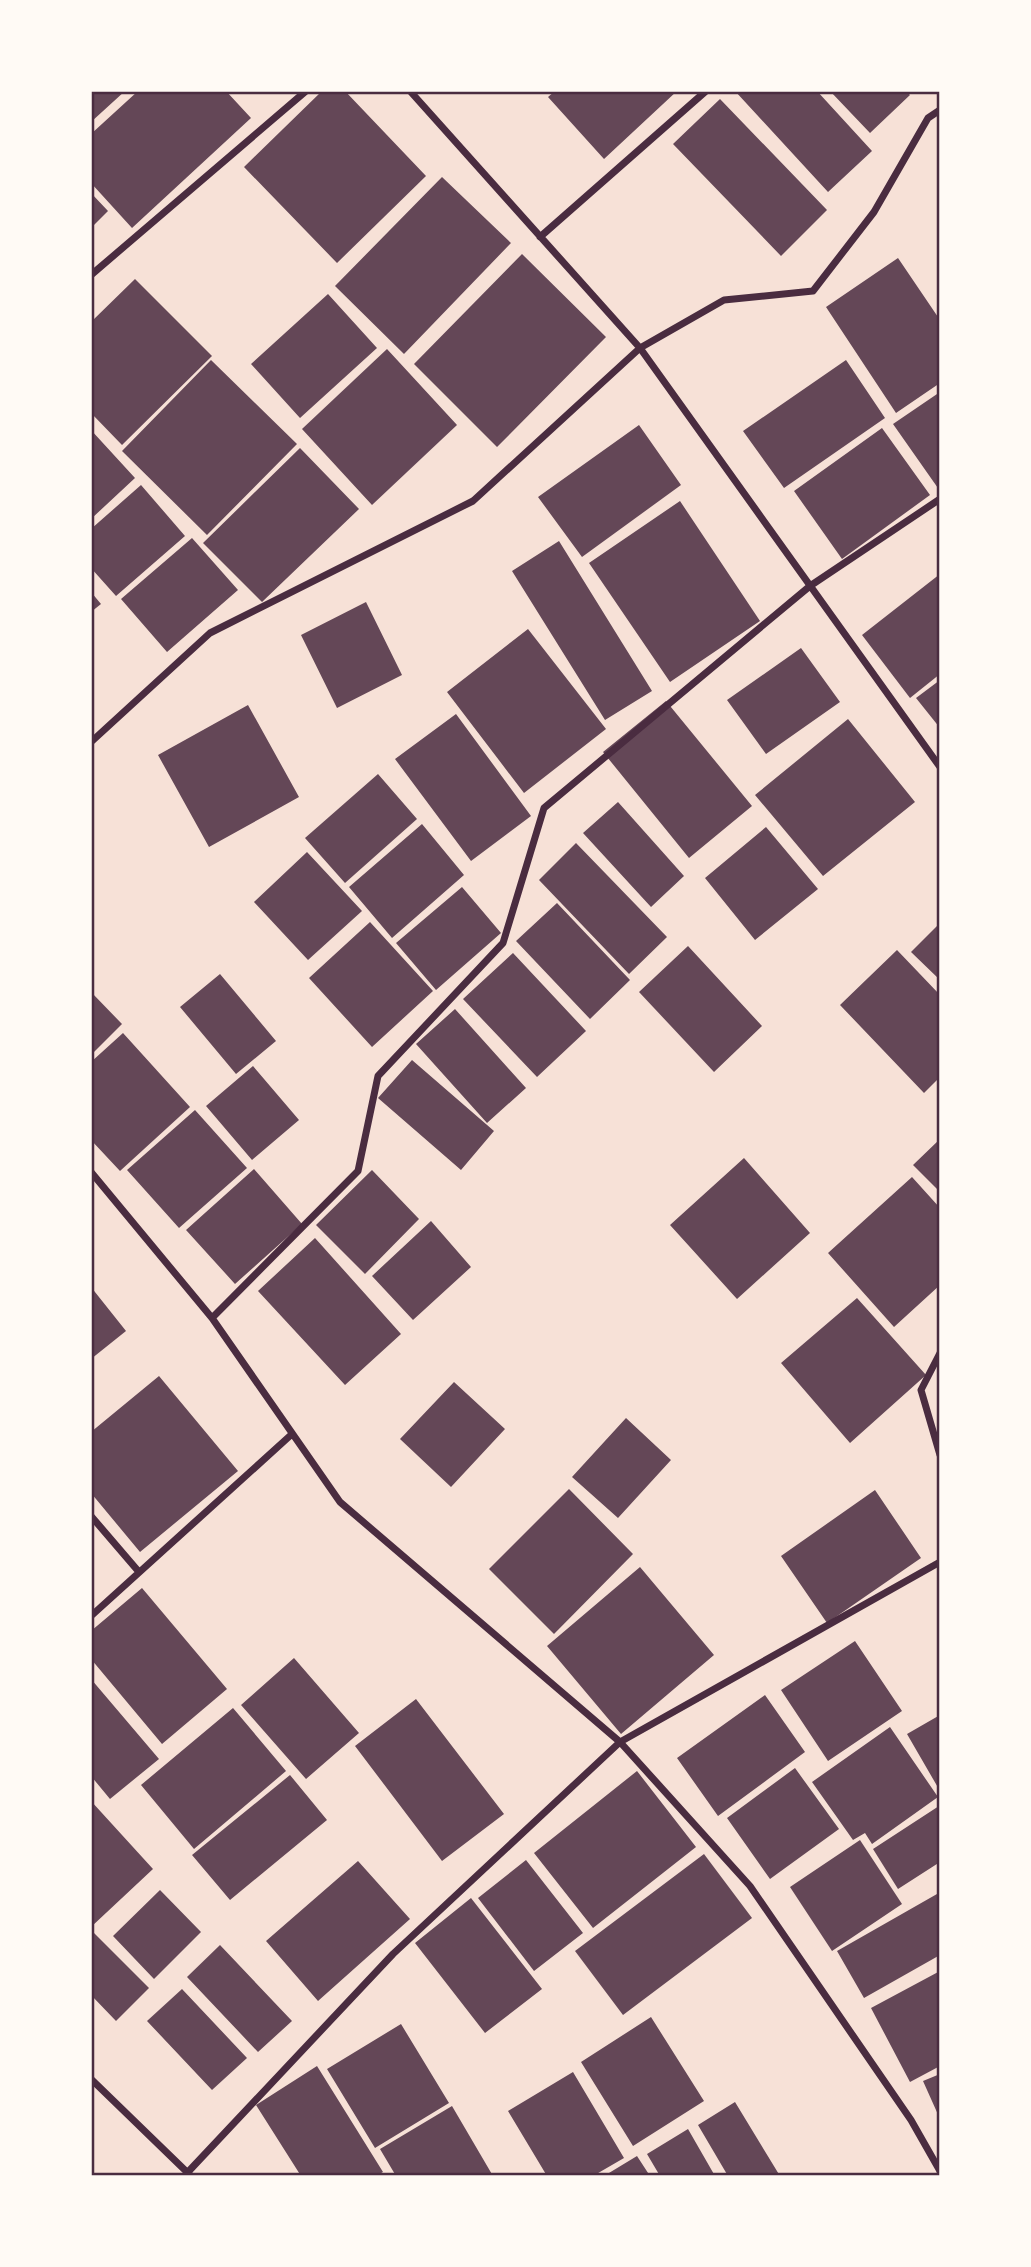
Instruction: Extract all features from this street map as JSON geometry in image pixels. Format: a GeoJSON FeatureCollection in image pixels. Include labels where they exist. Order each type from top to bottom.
{"type":"FeatureCollection","features":[{"type":"Feature","properties":{"kind":"street"},"geometry":{"type":"LineString","coordinates":[[91,275],[306,91]]}},
{"type":"Feature","properties":{"kind":"street"},"geometry":{"type":"LineString","coordinates":[[410,91],[640,348],[940,767]]}},
{"type":"Feature","properties":{"kind":"street"},"geometry":{"type":"LineString","coordinates":[[540,237],[706,91]]}},
{"type":"Feature","properties":{"kind":"street"},"geometry":{"type":"LineString","coordinates":[[91,742],[210,632],[473,501],[640,348],[724,300],[813,291],[874,212],[928,118],[940,110]]}},
{"type":"Feature","properties":{"kind":"street"},"geometry":{"type":"LineString","coordinates":[[212,1318],[358,1171],[378,1076],[503,943],[544,807],[810,586],[940,499]]}},
{"type":"Feature","properties":{"kind":"street"},"geometry":{"type":"LineString","coordinates":[[91,1172],[212,1318],[340,1502],[620,1742],[750,1886],[911,2120],[940,2171]]}},
{"type":"Feature","properties":{"kind":"street"},"geometry":{"type":"LineString","coordinates":[[940,1353],[921,1390],[940,1455]]}},
{"type":"Feature","properties":{"kind":"street"},"geometry":{"type":"LineString","coordinates":[[91,1616],[292,1434]]}},
{"type":"Feature","properties":{"kind":"street"},"geometry":{"type":"LineString","coordinates":[[91,1516],[139,1572]]}},
{"type":"Feature","properties":{"kind":"street"},"geometry":{"type":"LineString","coordinates":[[91,2079],[190,2174],[393,1954],[620,1742],[940,1562]]}},
{"type":"Feature","properties":{"kind":"building"},"geometry":{"type":"Polygon","coordinates":[[[91,91],[125,91],[91,122],[91,91]]]}},
{"type":"Feature","properties":{"kind":"building"},"geometry":{"type":"Polygon","coordinates":[[[138,91],[226,91],[251,118],[132,228],[91,183],[91,134],[138,91]]]}},
{"type":"Feature","properties":{"kind":"building"},"geometry":{"type":"Polygon","coordinates":[[[322,91],[345,91],[426,176],[337,263],[244,167],[322,91]]]}},
{"type":"Feature","properties":{"kind":"building"},"geometry":{"type":"Polygon","coordinates":[[[555,91],[677,91],[604,159],[548,97],[555,91]]]}},
{"type":"Feature","properties":{"kind":"building"},"geometry":{"type":"Polygon","coordinates":[[[735,91],[817,91],[872,151],[828,192],[735,91]]]}},
{"type":"Feature","properties":{"kind":"building"},"geometry":{"type":"Polygon","coordinates":[[[830,91],[906,91],[910,95],[870,133],[830,91]]]}},
{"type":"Feature","properties":{"kind":"building"},"geometry":{"type":"Polygon","coordinates":[[[720,99],[827,210],[781,256],[673,144],[720,99]]]}},
{"type":"Feature","properties":{"kind":"building"},"geometry":{"type":"Polygon","coordinates":[[[442,177],[511,243],[404,354],[335,286],[442,177]]]}},
{"type":"Feature","properties":{"kind":"building"},"geometry":{"type":"Polygon","coordinates":[[[91,193],[108,211],[91,228],[91,193]]]}},
{"type":"Feature","properties":{"kind":"building"},"geometry":{"type":"Polygon","coordinates":[[[522,254],[606,337],[497,447],[414,364],[522,254]]]}},
{"type":"Feature","properties":{"kind":"building"},"geometry":{"type":"Polygon","coordinates":[[[898,258],[940,320],[940,383],[896,413],[826,307],[898,258]]]}},
{"type":"Feature","properties":{"kind":"building"},"geometry":{"type":"Polygon","coordinates":[[[135,279],[212,356],[122,445],[91,413],[91,322],[135,279]]]}},
{"type":"Feature","properties":{"kind":"building"},"geometry":{"type":"Polygon","coordinates":[[[328,294],[377,348],[300,418],[251,364],[328,294]]]}},
{"type":"Feature","properties":{"kind":"building"},"geometry":{"type":"Polygon","coordinates":[[[387,349],[457,425],[372,505],[302,429],[387,349]]]}},
{"type":"Feature","properties":{"kind":"building"},"geometry":{"type":"Polygon","coordinates":[[[211,360],[297,444],[207,535],[122,451],[211,360]]]}},
{"type":"Feature","properties":{"kind":"building"},"geometry":{"type":"Polygon","coordinates":[[[846,360],[885,418],[784,488],[743,431],[846,360]]]}},
{"type":"Feature","properties":{"kind":"building"},"geometry":{"type":"Polygon","coordinates":[[[940,392],[940,491],[893,424],[940,392]]]}},
{"type":"Feature","properties":{"kind":"building"},"geometry":{"type":"Polygon","coordinates":[[[639,425],[681,485],[582,557],[538,497],[639,425]]]}},
{"type":"Feature","properties":{"kind":"building"},"geometry":{"type":"Polygon","coordinates":[[[882,428],[930,495],[842,559],[794,491],[882,428]]]}},
{"type":"Feature","properties":{"kind":"building"},"geometry":{"type":"Polygon","coordinates":[[[91,430],[135,478],[91,519],[91,430]]]}},
{"type":"Feature","properties":{"kind":"building"},"geometry":{"type":"Polygon","coordinates":[[[300,448],[359,509],[262,602],[203,543],[300,448]]]}},
{"type":"Feature","properties":{"kind":"building"},"geometry":{"type":"Polygon","coordinates":[[[141,485],[185,536],[116,596],[91,568],[91,529],[141,485]]]}},
{"type":"Feature","properties":{"kind":"building"},"geometry":{"type":"Polygon","coordinates":[[[680,501],[760,621],[670,682],[589,563],[680,501]]]}},
{"type":"Feature","properties":{"kind":"building"},"geometry":{"type":"Polygon","coordinates":[[[192,538],[238,590],[167,652],[121,599],[192,538]]]}},
{"type":"Feature","properties":{"kind":"building"},"geometry":{"type":"Polygon","coordinates":[[[559,541],[652,691],[605,720],[512,571],[559,541]]]}},
{"type":"Feature","properties":{"kind":"building"},"geometry":{"type":"Polygon","coordinates":[[[940,574],[940,674],[910,698],[862,635],[940,574]]]}},
{"type":"Feature","properties":{"kind":"building"},"geometry":{"type":"Polygon","coordinates":[[[91,592],[101,604],[91,612],[91,592]]]}},
{"type":"Feature","properties":{"kind":"building"},"geometry":{"type":"Polygon","coordinates":[[[366,602],[402,675],[337,708],[301,635],[366,602]]]}},
{"type":"Feature","properties":{"kind":"building"},"geometry":{"type":"Polygon","coordinates":[[[528,629],[606,729],[524,793],[447,692],[528,629]]]}},
{"type":"Feature","properties":{"kind":"building"},"geometry":{"type":"Polygon","coordinates":[[[801,648],[840,702],[766,754],[727,700],[801,648]]]}},
{"type":"Feature","properties":{"kind":"building"},"geometry":{"type":"Polygon","coordinates":[[[940,680],[940,728],[916,698],[940,680]]]}},
{"type":"Feature","properties":{"kind":"building"},"geometry":{"type":"Polygon","coordinates":[[[666,701],[752,806],[689,858],[603,752],[666,701]]]}},
{"type":"Feature","properties":{"kind":"building"},"geometry":{"type":"Polygon","coordinates":[[[248,705],[299,797],[209,847],[158,755],[248,705]]]}},
{"type":"Feature","properties":{"kind":"building"},"geometry":{"type":"Polygon","coordinates":[[[456,714],[531,816],[471,861],[395,759],[456,714]]]}},
{"type":"Feature","properties":{"kind":"building"},"geometry":{"type":"Polygon","coordinates":[[[848,719],[915,802],[823,876],[755,795],[848,719]]]}},
{"type":"Feature","properties":{"kind":"building"},"geometry":{"type":"Polygon","coordinates":[[[378,774],[417,819],[345,883],[305,838],[378,774]]]}},
{"type":"Feature","properties":{"kind":"building"},"geometry":{"type":"Polygon","coordinates":[[[618,802],[684,876],[651,907],[583,833],[618,802]]]}},
{"type":"Feature","properties":{"kind":"building"},"geometry":{"type":"Polygon","coordinates":[[[422,824],[464,875],[392,938],[349,887],[422,824]]]}},
{"type":"Feature","properties":{"kind":"building"},"geometry":{"type":"Polygon","coordinates":[[[766,827],[818,889],[755,940],[705,878],[766,827]]]}},
{"type":"Feature","properties":{"kind":"building"},"geometry":{"type":"Polygon","coordinates":[[[576,843],[667,937],[629,974],[539,880],[576,843]]]}},
{"type":"Feature","properties":{"kind":"building"},"geometry":{"type":"Polygon","coordinates":[[[307,852],[362,911],[308,960],[254,902],[307,852]]]}},
{"type":"Feature","properties":{"kind":"building"},"geometry":{"type":"Polygon","coordinates":[[[462,887],[501,933],[436,990],[396,943],[462,887]]]}},
{"type":"Feature","properties":{"kind":"building"},"geometry":{"type":"Polygon","coordinates":[[[557,903],[630,980],[590,1019],[516,941],[557,903]]]}},
{"type":"Feature","properties":{"kind":"building"},"geometry":{"type":"Polygon","coordinates":[[[370,922],[433,991],[372,1047],[309,978],[370,922]]]}},
{"type":"Feature","properties":{"kind":"building"},"geometry":{"type":"Polygon","coordinates":[[[940,923],[940,980],[911,952],[940,923]]]}},
{"type":"Feature","properties":{"kind":"building"},"geometry":{"type":"Polygon","coordinates":[[[688,946],[762,1026],[714,1072],[639,992],[688,946]]]}},
{"type":"Feature","properties":{"kind":"building"},"geometry":{"type":"Polygon","coordinates":[[[897,950],[940,995],[940,1077],[924,1093],[840,1005],[897,950]]]}},
{"type":"Feature","properties":{"kind":"building"},"geometry":{"type":"Polygon","coordinates":[[[513,953],[586,1031],[537,1077],[463,999],[513,953]]]}},
{"type":"Feature","properties":{"kind":"building"},"geometry":{"type":"Polygon","coordinates":[[[220,974],[276,1041],[236,1074],[180,1007],[220,974]]]}},
{"type":"Feature","properties":{"kind":"building"},"geometry":{"type":"Polygon","coordinates":[[[91,992],[122,1024],[91,1055],[91,992]]]}},
{"type":"Feature","properties":{"kind":"building"},"geometry":{"type":"Polygon","coordinates":[[[455,1009],[526,1088],[487,1123],[416,1044],[455,1009]]]}},
{"type":"Feature","properties":{"kind":"building"},"geometry":{"type":"Polygon","coordinates":[[[123,1033],[190,1107],[120,1171],[91,1140],[91,1062],[123,1033]]]}},
{"type":"Feature","properties":{"kind":"building"},"geometry":{"type":"Polygon","coordinates":[[[412,1060],[494,1131],[461,1170],[378,1098],[412,1060]]]}},
{"type":"Feature","properties":{"kind":"building"},"geometry":{"type":"Polygon","coordinates":[[[253,1066],[299,1120],[252,1160],[206,1106],[253,1066]]]}},
{"type":"Feature","properties":{"kind":"building"},"geometry":{"type":"Polygon","coordinates":[[[195,1110],[247,1168],[179,1228],[127,1170],[195,1110]]]}},
{"type":"Feature","properties":{"kind":"building"},"geometry":{"type":"Polygon","coordinates":[[[940,1139],[940,1192],[913,1165],[940,1139]]]}},
{"type":"Feature","properties":{"kind":"building"},"geometry":{"type":"Polygon","coordinates":[[[744,1158],[810,1233],[737,1299],[670,1225],[744,1158]]]}},
{"type":"Feature","properties":{"kind":"building"},"geometry":{"type":"Polygon","coordinates":[[[254,1169],[302,1224],[235,1284],[186,1230],[254,1169]]]}},
{"type":"Feature","properties":{"kind":"building"},"geometry":{"type":"Polygon","coordinates":[[[372,1170],[419,1219],[365,1274],[316,1225],[372,1170]]]}},
{"type":"Feature","properties":{"kind":"building"},"geometry":{"type":"Polygon","coordinates":[[[912,1177],[940,1208],[940,1285],[894,1327],[828,1253],[912,1177]]]}},
{"type":"Feature","properties":{"kind":"building"},"geometry":{"type":"Polygon","coordinates":[[[431,1221],[471,1267],[413,1320],[372,1276],[431,1221]]]}},
{"type":"Feature","properties":{"kind":"building"},"geometry":{"type":"Polygon","coordinates":[[[315,1238],[401,1334],[345,1385],[258,1291],[315,1238]]]}},
{"type":"Feature","properties":{"kind":"building"},"geometry":{"type":"Polygon","coordinates":[[[91,1287],[126,1331],[91,1359],[91,1287]]]}},
{"type":"Feature","properties":{"kind":"building"},"geometry":{"type":"Polygon","coordinates":[[[857,1298],[926,1375],[850,1443],[781,1363],[857,1298]]]}},
{"type":"Feature","properties":{"kind":"building"},"geometry":{"type":"Polygon","coordinates":[[[159,1376],[238,1471],[140,1552],[91,1493],[91,1432],[159,1376]]]}},
{"type":"Feature","properties":{"kind":"building"},"geometry":{"type":"Polygon","coordinates":[[[454,1382],[505,1429],[451,1487],[400,1439],[454,1382]]]}},
{"type":"Feature","properties":{"kind":"building"},"geometry":{"type":"Polygon","coordinates":[[[626,1418],[671,1460],[618,1518],[572,1477],[626,1418]]]}},
{"type":"Feature","properties":{"kind":"building"},"geometry":{"type":"Polygon","coordinates":[[[569,1489],[633,1554],[554,1634],[489,1569],[569,1489]]]}},
{"type":"Feature","properties":{"kind":"building"},"geometry":{"type":"Polygon","coordinates":[[[875,1490],[921,1558],[827,1623],[781,1556],[875,1490]]]}},
{"type":"Feature","properties":{"kind":"building"},"geometry":{"type":"Polygon","coordinates":[[[640,1567],[714,1655],[621,1734],[547,1646],[640,1567]]]}},
{"type":"Feature","properties":{"kind":"building"},"geometry":{"type":"Polygon","coordinates":[[[142,1588],[227,1689],[162,1744],[91,1659],[91,1631],[142,1588]]]}},
{"type":"Feature","properties":{"kind":"building"},"geometry":{"type":"Polygon","coordinates":[[[855,1641],[902,1711],[828,1761],[781,1690],[855,1641]]]}},
{"type":"Feature","properties":{"kind":"building"},"geometry":{"type":"Polygon","coordinates":[[[294,1658],[359,1733],[306,1779],[241,1705],[294,1658]]]}},
{"type":"Feature","properties":{"kind":"building"},"geometry":{"type":"Polygon","coordinates":[[[91,1679],[159,1759],[110,1799],[91,1776],[91,1679]]]}},
{"type":"Feature","properties":{"kind":"building"},"geometry":{"type":"Polygon","coordinates":[[[765,1695],[805,1752],[718,1816],[677,1758],[765,1695]]]}},
{"type":"Feature","properties":{"kind":"building"},"geometry":{"type":"Polygon","coordinates":[[[416,1699],[504,1814],[442,1861],[355,1746],[416,1699]]]}},
{"type":"Feature","properties":{"kind":"building"},"geometry":{"type":"Polygon","coordinates":[[[233,1708],[286,1771],[194,1849],[141,1785],[233,1708]]]}},
{"type":"Feature","properties":{"kind":"building"},"geometry":{"type":"Polygon","coordinates":[[[940,1715],[940,1791],[907,1734],[940,1715]]]}},
{"type":"Feature","properties":{"kind":"building"},"geometry":{"type":"Polygon","coordinates":[[[890,1727],[938,1797],[872,1844],[865,1833],[853,1840],[812,1782],[890,1727]]]}},
{"type":"Feature","properties":{"kind":"building"},"geometry":{"type":"Polygon","coordinates":[[[795,1768],[839,1829],[770,1879],[727,1818],[795,1768]]]}},
{"type":"Feature","properties":{"kind":"building"},"geometry":{"type":"Polygon","coordinates":[[[637,1771],[696,1847],[593,1928],[534,1853],[637,1771]]]}},
{"type":"Feature","properties":{"kind":"building"},"geometry":{"type":"Polygon","coordinates":[[[290,1775],[327,1820],[230,1900],[192,1855],[290,1775]]]}},
{"type":"Feature","properties":{"kind":"building"},"geometry":{"type":"Polygon","coordinates":[[[91,1801],[153,1869],[91,1927],[91,1801]]]}},
{"type":"Feature","properties":{"kind":"building"},"geometry":{"type":"Polygon","coordinates":[[[939,1806],[940,1862],[898,1889],[873,1849],[939,1806]]]}},
{"type":"Feature","properties":{"kind":"building"},"geometry":{"type":"Polygon","coordinates":[[[860,1840],[902,1904],[832,1951],[790,1887],[860,1840]]]}},
{"type":"Feature","properties":{"kind":"building"},"geometry":{"type":"Polygon","coordinates":[[[704,1854],[752,1918],[623,2015],[575,1951],[704,1854]]]}},
{"type":"Feature","properties":{"kind":"building"},"geometry":{"type":"Polygon","coordinates":[[[526,1860],[583,1933],[534,1971],[478,1898],[526,1860]]]}},
{"type":"Feature","properties":{"kind":"building"},"geometry":{"type":"Polygon","coordinates":[[[358,1861],[410,1919],[318,2001],[266,1941],[358,1861]]]}},
{"type":"Feature","properties":{"kind":"building"},"geometry":{"type":"Polygon","coordinates":[[[160,1890],[201,1932],[154,1979],[113,1936],[160,1890]]]}},
{"type":"Feature","properties":{"kind":"building"},"geometry":{"type":"Polygon","coordinates":[[[937,1894],[940,1899],[940,1955],[864,1998],[837,1951],[937,1894]]]}},
{"type":"Feature","properties":{"kind":"building"},"geometry":{"type":"Polygon","coordinates":[[[471,1898],[542,1989],[485,2033],[415,1943],[471,1898]]]}},
{"type":"Feature","properties":{"kind":"building"},"geometry":{"type":"Polygon","coordinates":[[[92,1931],[149,1988],[116,2021],[91,1995],[92,1931]]]}},
{"type":"Feature","properties":{"kind":"building"},"geometry":{"type":"Polygon","coordinates":[[[220,1945],[292,2021],[258,2052],[187,1977],[220,1945]]]}},
{"type":"Feature","properties":{"kind":"building"},"geometry":{"type":"Polygon","coordinates":[[[940,1971],[940,2066],[910,2082],[871,2008],[940,1971]]]}},
{"type":"Feature","properties":{"kind":"building"},"geometry":{"type":"Polygon","coordinates":[[[182,1989],[247,2058],[212,2090],[147,2021],[182,1989]]]}},
{"type":"Feature","properties":{"kind":"building"},"geometry":{"type":"Polygon","coordinates":[[[651,2017],[704,2101],[633,2146],[581,2062],[651,2017]]]}},
{"type":"Feature","properties":{"kind":"building"},"geometry":{"type":"Polygon","coordinates":[[[401,2024],[449,2103],[375,2148],[327,2069],[401,2024]]]}},
{"type":"Feature","properties":{"kind":"building"},"geometry":{"type":"Polygon","coordinates":[[[317,2066],[383,2172],[376,2176],[301,2176],[256,2105],[317,2066]]]}},
{"type":"Feature","properties":{"kind":"building"},"geometry":{"type":"Polygon","coordinates":[[[573,2072],[624,2158],[593,2176],[547,2176],[508,2111],[573,2072]]]}},
{"type":"Feature","properties":{"kind":"building"},"geometry":{"type":"Polygon","coordinates":[[[940,2074],[940,2119],[923,2081],[940,2074]]]}},
{"type":"Feature","properties":{"kind":"building"},"geometry":{"type":"Polygon","coordinates":[[[735,2102],[780,2176],[728,2176],[698,2125],[735,2102]]]}},
{"type":"Feature","properties":{"kind":"building"},"geometry":{"type":"Polygon","coordinates":[[[452,2106],[493,2176],[396,2176],[380,2149],[452,2106]]]}},
{"type":"Feature","properties":{"kind":"building"},"geometry":{"type":"Polygon","coordinates":[[[688,2129],[715,2176],[660,2176],[647,2154],[688,2129]]]}},
{"type":"Feature","properties":{"kind":"building"},"geometry":{"type":"Polygon","coordinates":[[[637,2156],[650,2176],[604,2176],[637,2156]]]}}]}
